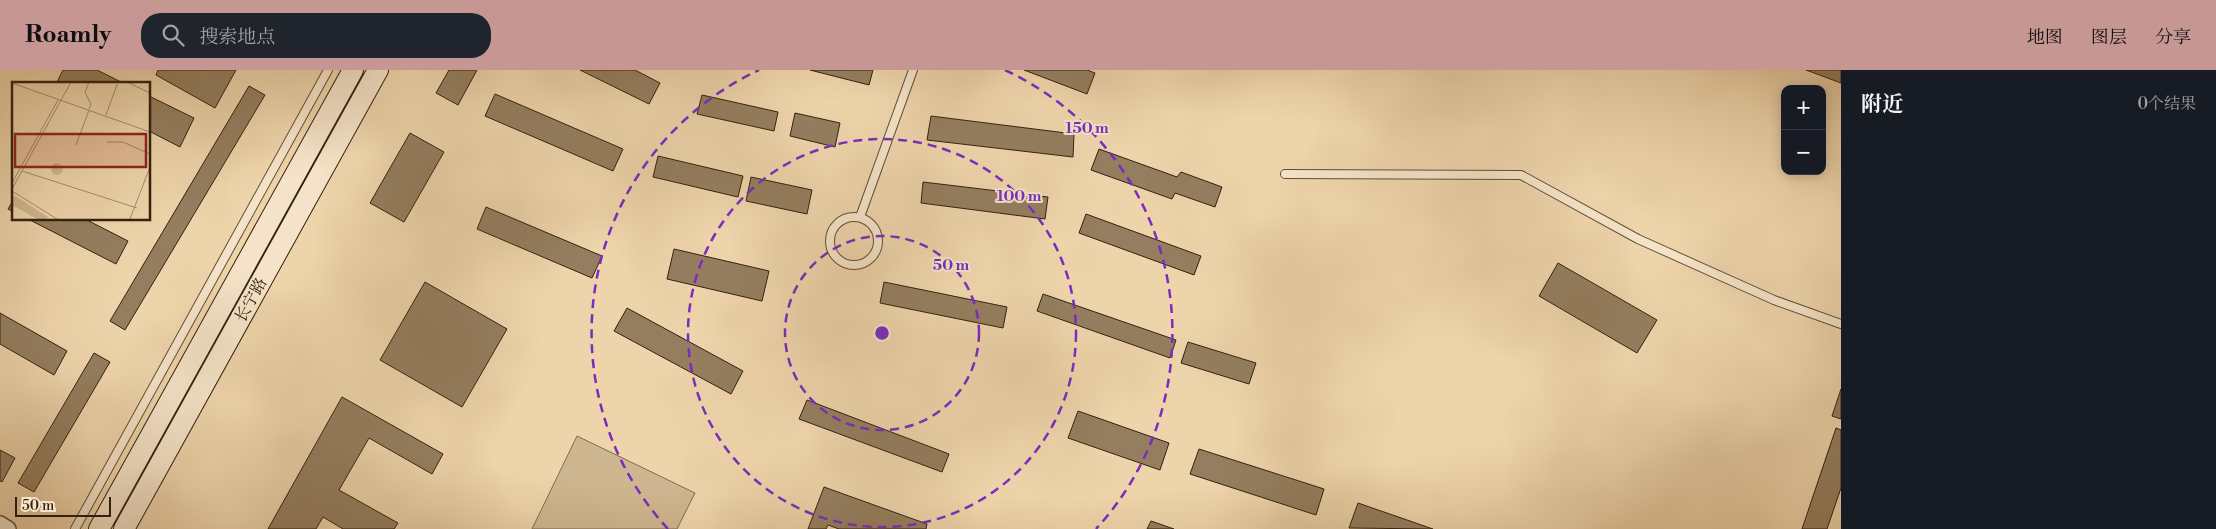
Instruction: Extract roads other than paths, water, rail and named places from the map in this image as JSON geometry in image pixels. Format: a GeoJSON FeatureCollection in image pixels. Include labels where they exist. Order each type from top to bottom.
{"type":"FeatureCollection","features":[{"type":"Feature","properties":{"kind":"main road","name":"长宁路"},"geometry":{"type":"LineString","coordinates":[[99,529],[353,70]]}},
{"type":"Feature","properties":{"kind":"main road","name":"长宁路"},"geometry":{"type":"LineString","coordinates":[[124,529],[378,70]]}},
{"type":"Feature","properties":{"kind":"street"},"geometry":{"type":"LineString","coordinates":[[0,524],[8,529]]}},
{"type":"Feature","properties":{"kind":"lane"},"geometry":{"type":"LineString","coordinates":[[75,529],[328,70]]}},
{"type":"Feature","properties":{"kind":"lane"},"geometry":{"type":"LineString","coordinates":[[860,217],[913,70]]}},
{"type":"Feature","properties":{"kind":"lane"},"geometry":{"type":"LineString","coordinates":[[1285,174],[1521,175],[1638,239],[1774,300],[1841,324]]}},
{"type":"Feature","properties":{"kind":"lane"},"geometry":{"type":"LineString","coordinates":[[860,217],[876,228],[879,247],[867,263],[848,266],[833,254],[830,235],[841,220],[860,217]]}}]}
